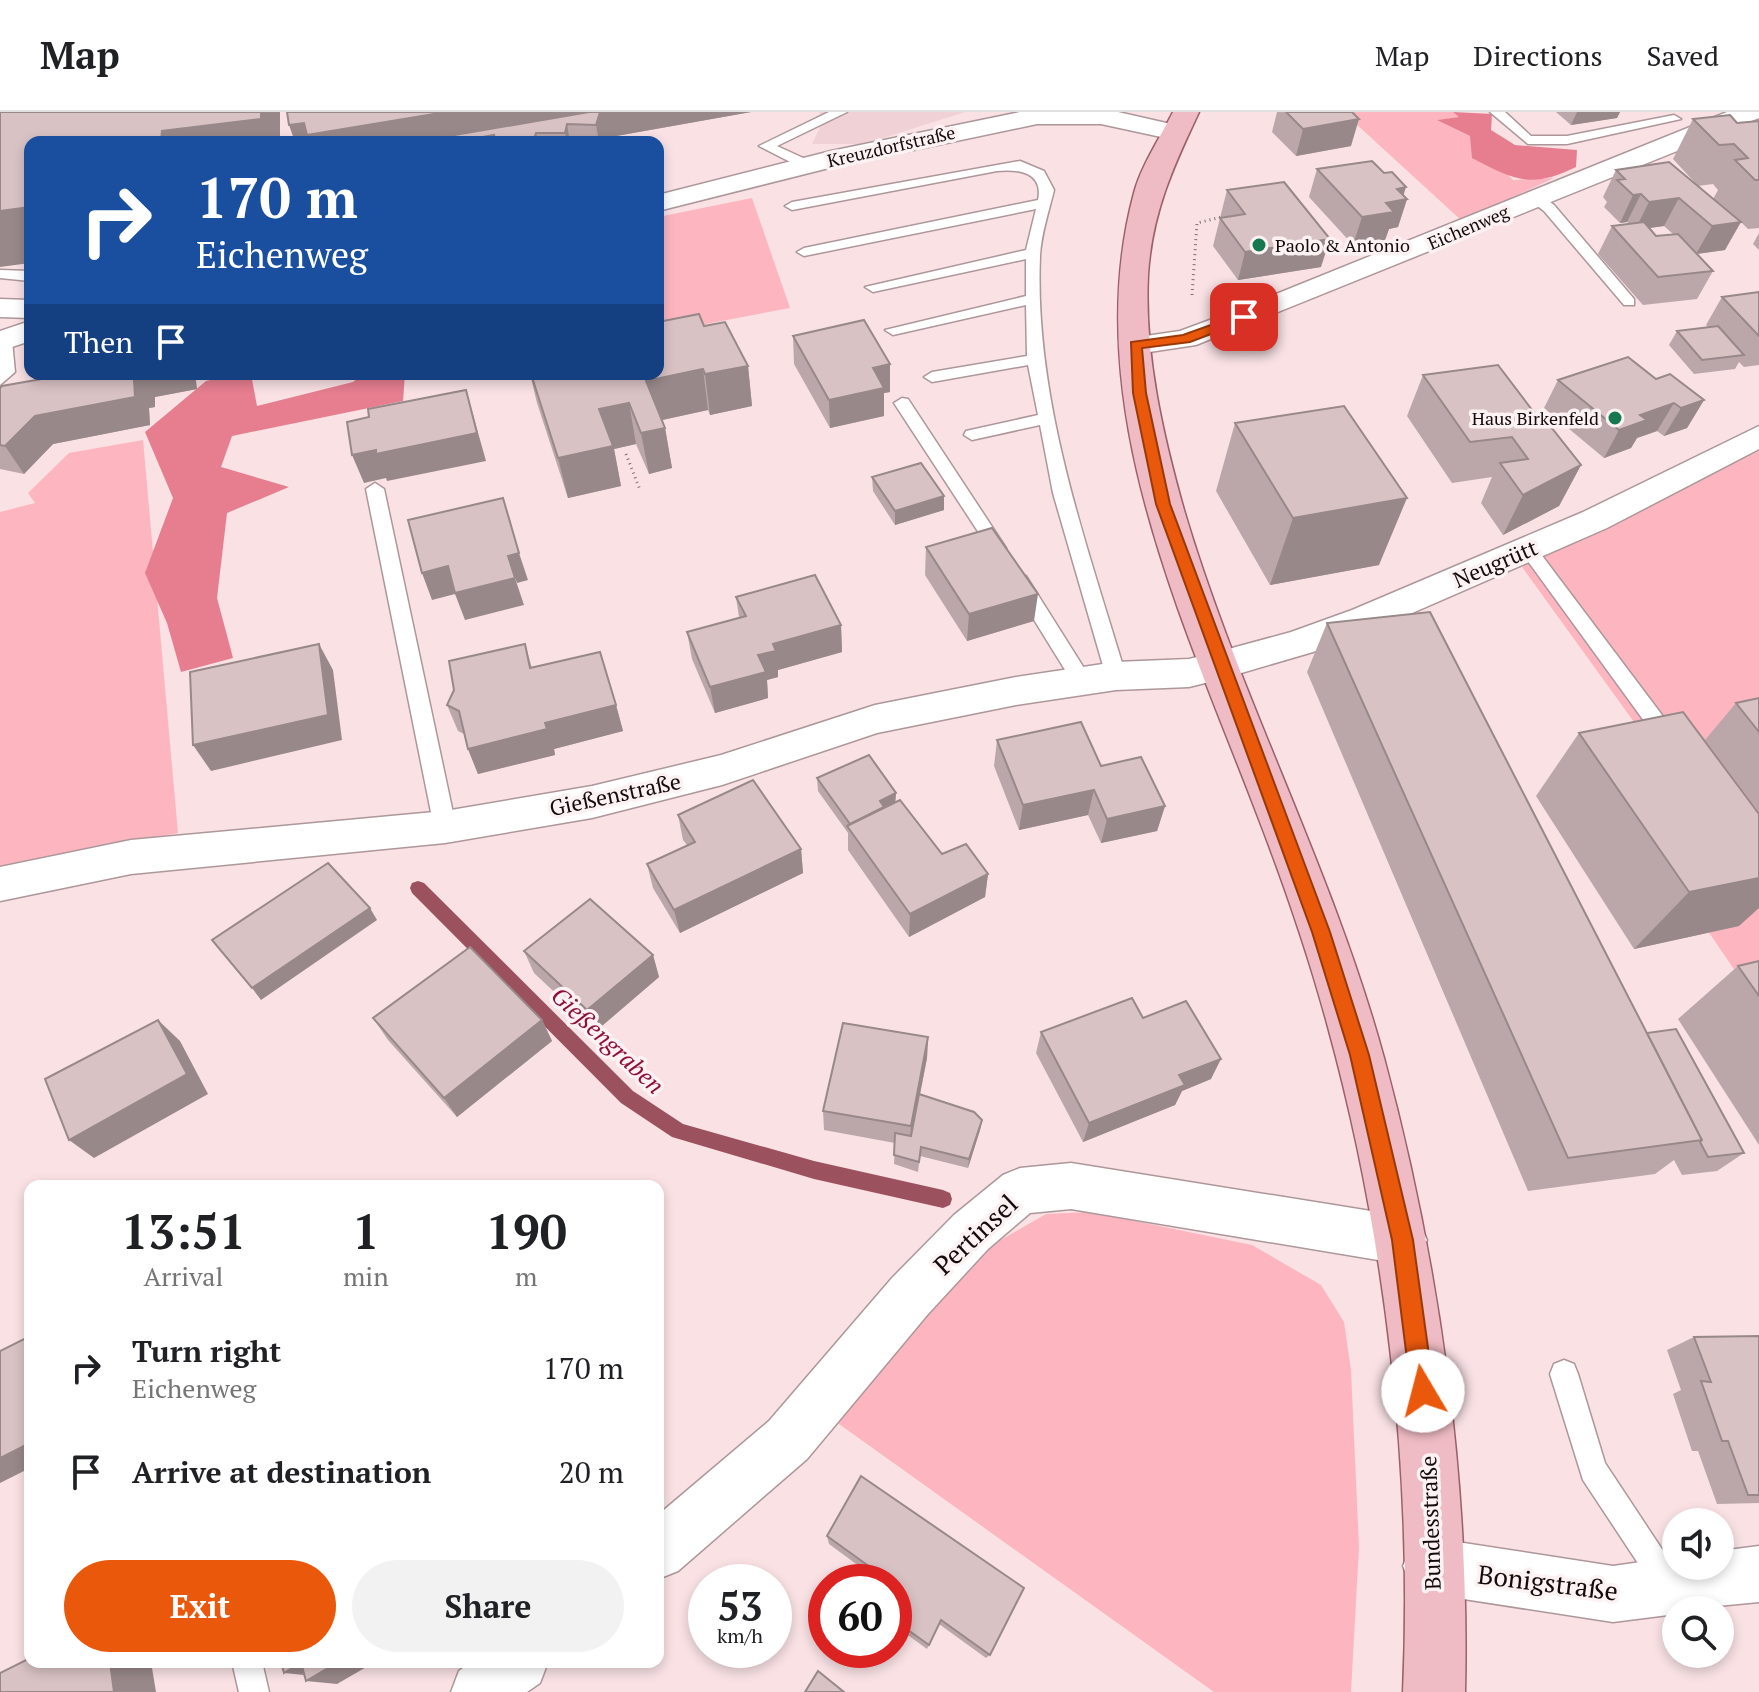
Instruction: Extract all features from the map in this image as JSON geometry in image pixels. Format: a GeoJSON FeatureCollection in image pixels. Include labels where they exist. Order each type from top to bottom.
{"type":"FeatureCollection","features":[{"type":"Feature","properties":{"kind":"main road","name":"Bundesstraße"},"geometry":{"type":"LineString","coordinates":[[1180,122],[1148,192],[1139,224],[1134,274],[1139,393],[1163,504],[1321,932],[1359,1055],[1402,1240],[1423,1391],[1434,1692]]}},
{"type":"Feature","properties":{"kind":"street","name":"Eichenweg"},"geometry":{"type":"LineString","coordinates":[[1136,345],[1185,339],[1207,331],[1536,198],[1677,121],[1751,112]]}},
{"type":"Feature","properties":{"kind":"street","name":"Kreuzdorfstraße"},"geometry":{"type":"LineString","coordinates":[[664,201],[807,165],[982,125],[1046,114],[1180,122]]}},
{"type":"Feature","properties":{"kind":"street"},"geometry":{"type":"LineString","coordinates":[[0,308],[24,309]]}},
{"type":"Feature","properties":{"kind":"street","name":"Neugrütt"},"geometry":{"type":"LineString","coordinates":[[1221,665],[1300,643],[1352,624],[1528,549],[1712,463],[1759,436]]}},
{"type":"Feature","properties":{"kind":"street","name":"Gießenstraße"},"geometry":{"type":"LineString","coordinates":[[0,884],[131,857],[445,827],[592,802],[722,770],[875,719],[1099,679],[1189,673],[1221,665]]}},
{"type":"Feature","properties":{"kind":"street","name":"Pertinsel"},"geometry":{"type":"LineString","coordinates":[[664,1546],[788,1440],[910,1296],[971,1232],[1020,1191],[1071,1186],[1402,1240]]}},
{"type":"Feature","properties":{"kind":"street","name":"Bonigstraße"},"geometry":{"type":"LineString","coordinates":[[1431,1566],[1613,1594],[1759,1574]]}},
{"type":"Feature","properties":{"kind":"street"},"geometry":{"type":"LineString","coordinates":[[480,1692],[511,1668]]}},
{"type":"Feature","properties":{"kind":"lane"},"geometry":{"type":"LineString","coordinates":[[807,165],[766,146],[840,112]]}},
{"type":"Feature","properties":{"kind":"lane"},"geometry":{"type":"LineString","coordinates":[[1497,112],[1528,140],[1567,140],[1677,121]]}},
{"type":"Feature","properties":{"kind":"lane"},"geometry":{"type":"LineString","coordinates":[[792,206],[1020,165],[1039,174],[1047,190],[1033,253],[1035,359],[1099,679]]}},
{"type":"Feature","properties":{"kind":"lane"},"geometry":{"type":"LineString","coordinates":[[1536,198],[1549,208],[1629,302]]}},
{"type":"Feature","properties":{"kind":"lane"},"geometry":{"type":"LineString","coordinates":[[804,252],[1044,203]]}},
{"type":"Feature","properties":{"kind":"lane"},"geometry":{"type":"LineString","coordinates":[[873,287],[1033,253]]}},
{"type":"Feature","properties":{"kind":"lane"},"geometry":{"type":"LineString","coordinates":[[0,274],[24,276]]}},
{"type":"Feature","properties":{"kind":"lane"},"geometry":{"type":"LineString","coordinates":[[893,330],[1035,299]]}},
{"type":"Feature","properties":{"kind":"lane"},"geometry":{"type":"LineString","coordinates":[[0,380],[7,372],[11,338]]}},
{"type":"Feature","properties":{"kind":"lane"},"geometry":{"type":"LineString","coordinates":[[932,377],[1035,359]]}},
{"type":"Feature","properties":{"kind":"lane"},"geometry":{"type":"LineString","coordinates":[[902,403],[1099,679]]}},
{"type":"Feature","properties":{"kind":"lane"},"geometry":{"type":"LineString","coordinates":[[972,435],[1047,418]]}},
{"type":"Feature","properties":{"kind":"lane"},"geometry":{"type":"LineString","coordinates":[[375,489],[445,827]]}},
{"type":"Feature","properties":{"kind":"lane"},"geometry":{"type":"LineString","coordinates":[[1528,549],[1685,762]]}},
{"type":"Feature","properties":{"kind":"lane"},"geometry":{"type":"LineString","coordinates":[[1564,1374],[1593,1470],[1670,1586]]}},
{"type":"Feature","properties":{"kind":"lane"},"geometry":{"type":"LineString","coordinates":[[248,1668],[254,1692]]}},
{"type":"Feature","properties":{"kind":"path"},"geometry":{"type":"LineString","coordinates":[[1190,302],[1197,223],[1231,215]]}},
{"type":"Feature","properties":{"kind":"path"},"geometry":{"type":"LineString","coordinates":[[626,454],[640,490]]}},
{"type":"Feature","properties":{"kind":"shaded area"},"geometry":{"type":"Polygon","coordinates":[[[819,112],[965,112],[864,144],[812,144],[824,119],[819,112]]]}},
{"type":"Feature","properties":{"kind":"shaded area"},"geometry":{"type":"Polygon","coordinates":[[[1343,112],[1453,112],[1460,117],[1438,120],[1470,136],[1513,180],[1554,178],[1462,221],[1343,112]]]}},
{"type":"Feature","properties":{"kind":"shaded area"},"geometry":{"type":"Polygon","coordinates":[[[1453,112],[1492,114],[1491,130],[1515,145],[1577,150],[1576,167],[1534,180],[1500,172],[1472,158],[1470,136],[1437,120],[1459,117],[1453,112]]]}},
{"type":"Feature","properties":{"kind":"shaded area"},"geometry":{"type":"Polygon","coordinates":[[[752,198],[790,308],[664,332],[664,216],[752,198]]]}},
{"type":"Feature","properties":{"kind":"shaded area"},"geometry":{"type":"Polygon","coordinates":[[[252,380],[257,406],[356,380],[405,380],[403,401],[232,436],[221,467],[289,487],[227,513],[217,598],[233,658],[181,672],[167,623],[145,573],[173,498],[145,432],[206,381],[252,380]]]}},
{"type":"Feature","properties":{"kind":"shaded area"},"geometry":{"type":"Polygon","coordinates":[[[143,440],[178,833],[66,853],[0,870],[0,512],[35,503],[28,493],[69,453],[143,440]]]}},
{"type":"Feature","properties":{"kind":"shaded area"},"geometry":{"type":"Polygon","coordinates":[[[1759,451],[1759,1006],[1580,743],[1639,729],[1522,567],[1759,451]]]}},
{"type":"Feature","properties":{"kind":"shaded area"},"geometry":{"type":"Polygon","coordinates":[[[1091,1212],[1252,1245],[1321,1285],[1344,1322],[1351,1370],[1359,1547],[1351,1692],[1214,1692],[832,1419],[990,1246],[1046,1214],[1091,1212]]]}},
{"type":"Feature","properties":{"kind":"building"},"geometry":{"type":"Polygon","coordinates":[[[0,112],[261,112],[261,119],[162,131],[162,136],[24,136],[24,208],[0,211],[0,112]]]}},
{"type":"Feature","properties":{"kind":"building"},"geometry":{"type":"Polygon","coordinates":[[[287,112],[446,112],[307,135],[304,123],[289,125],[287,112]]]}},
{"type":"Feature","properties":{"kind":"building"},"geometry":{"type":"Polygon","coordinates":[[[600,112],[596,125],[567,124],[565,133],[449,136],[600,112]]]}},
{"type":"Feature","properties":{"kind":"building"},"geometry":{"type":"Polygon","coordinates":[[[1286,112],[1352,112],[1359,119],[1303,129],[1286,112]]]}},
{"type":"Feature","properties":{"kind":"building"},"geometry":{"type":"Polygon","coordinates":[[[1730,115],[1737,123],[1759,121],[1759,180],[1755,180],[1735,160],[1748,158],[1734,144],[1719,145],[1693,119],[1730,115]]]}},
{"type":"Feature","properties":{"kind":"building"},"geometry":{"type":"Polygon","coordinates":[[[1372,161],[1384,173],[1392,172],[1406,187],[1397,189],[1407,199],[1386,203],[1394,212],[1362,217],[1317,169],[1372,161]]]}},
{"type":"Feature","properties":{"kind":"building"},"geometry":{"type":"Polygon","coordinates":[[[1669,162],[1741,222],[1712,226],[1679,198],[1649,202],[1641,194],[1633,195],[1617,180],[1625,179],[1616,170],[1669,162]]]}},
{"type":"Feature","properties":{"kind":"building"},"geometry":{"type":"Polygon","coordinates":[[[1284,182],[1330,239],[1245,252],[1220,218],[1245,214],[1227,190],[1284,182]]]}},
{"type":"Feature","properties":{"kind":"building"},"geometry":{"type":"Polygon","coordinates":[[[1644,222],[1656,236],[1678,234],[1713,271],[1658,277],[1612,226],[1644,222]]]}},
{"type":"Feature","properties":{"kind":"building"},"geometry":{"type":"Polygon","coordinates":[[[1759,292],[1759,336],[1722,297],[1759,292]]]}},
{"type":"Feature","properties":{"kind":"building"},"geometry":{"type":"Polygon","coordinates":[[[699,314],[704,326],[725,322],[748,366],[705,374],[703,369],[664,377],[664,321],[699,314]]]}},
{"type":"Feature","properties":{"kind":"building"},"geometry":{"type":"Polygon","coordinates":[[[864,320],[890,364],[873,368],[884,388],[829,400],[793,336],[864,320]]]}},
{"type":"Feature","properties":{"kind":"building"},"geometry":{"type":"Polygon","coordinates":[[[1718,326],[1744,355],[1702,360],[1677,331],[1718,326]]]}},
{"type":"Feature","properties":{"kind":"building"},"geometry":{"type":"Polygon","coordinates":[[[1628,357],[1656,379],[1670,374],[1704,400],[1681,408],[1674,403],[1640,415],[1647,420],[1619,430],[1558,380],[1628,357]]]}},
{"type":"Feature","properties":{"kind":"building"},"geometry":{"type":"Polygon","coordinates":[[[1498,365],[1545,427],[1551,427],[1581,465],[1523,495],[1500,463],[1528,459],[1512,437],[1470,442],[1423,375],[1498,365]]]}},
{"type":"Feature","properties":{"kind":"building"},"geometry":{"type":"Polygon","coordinates":[[[36,380],[134,380],[135,397],[35,416],[5,446],[0,445],[2,386],[36,380]]]}},
{"type":"Feature","properties":{"kind":"building"},"geometry":{"type":"Polygon","coordinates":[[[533,380],[651,380],[646,381],[665,428],[641,433],[629,403],[599,409],[613,446],[558,458],[533,380]]]}},
{"type":"Feature","properties":{"kind":"building"},"geometry":{"type":"Polygon","coordinates":[[[466,390],[477,433],[376,454],[376,450],[352,455],[347,422],[369,417],[368,409],[466,390]]]}},
{"type":"Feature","properties":{"kind":"building"},"geometry":{"type":"Polygon","coordinates":[[[1344,406],[1407,498],[1293,518],[1235,423],[1344,406]]]}},
{"type":"Feature","properties":{"kind":"building"},"geometry":{"type":"Polygon","coordinates":[[[921,463],[944,496],[895,511],[872,477],[921,463]]]}},
{"type":"Feature","properties":{"kind":"building"},"geometry":{"type":"Polygon","coordinates":[[[503,498],[519,553],[508,556],[515,578],[455,593],[448,566],[422,573],[408,520],[503,498]]]}},
{"type":"Feature","properties":{"kind":"building"},"geometry":{"type":"Polygon","coordinates":[[[992,528],[1038,594],[969,614],[926,547],[992,528]]]}},
{"type":"Feature","properties":{"kind":"building"},"geometry":{"type":"Polygon","coordinates":[[[815,575],[841,625],[773,644],[776,651],[758,655],[766,672],[710,687],[687,632],[746,616],[736,597],[815,575]]]}},
{"type":"Feature","properties":{"kind":"building"},"geometry":{"type":"Polygon","coordinates":[[[1430,612],[1702,1140],[1568,1158],[1327,623],[1430,612]]]}},
{"type":"Feature","properties":{"kind":"building"},"geometry":{"type":"Polygon","coordinates":[[[319,644],[328,715],[193,745],[190,672],[319,644]]]}},
{"type":"Feature","properties":{"kind":"building"},"geometry":{"type":"Polygon","coordinates":[[[525,644],[530,668],[600,652],[616,705],[545,723],[547,729],[468,749],[459,711],[447,705],[454,690],[449,661],[525,644]]]}},
{"type":"Feature","properties":{"kind":"building"},"geometry":{"type":"Polygon","coordinates":[[[1759,698],[1759,732],[1736,703],[1759,698]]]}},
{"type":"Feature","properties":{"kind":"building"},"geometry":{"type":"Polygon","coordinates":[[[1683,712],[1759,814],[1759,878],[1689,892],[1579,733],[1683,712]]]}},
{"type":"Feature","properties":{"kind":"building"},"geometry":{"type":"Polygon","coordinates":[[[1081,722],[1101,766],[1141,757],[1165,806],[1107,819],[1094,790],[1023,805],[997,740],[1081,722]]]}},
{"type":"Feature","properties":{"kind":"building"},"geometry":{"type":"Polygon","coordinates":[[[869,755],[896,793],[880,801],[884,807],[850,824],[817,778],[869,755]]]}},
{"type":"Feature","properties":{"kind":"building"},"geometry":{"type":"Polygon","coordinates":[[[753,780],[801,849],[674,910],[647,864],[695,842],[678,815],[753,780]]]}},
{"type":"Feature","properties":{"kind":"building"},"geometry":{"type":"Polygon","coordinates":[[[900,800],[942,854],[966,844],[988,874],[910,914],[847,826],[900,800]]]}},
{"type":"Feature","properties":{"kind":"building"},"geometry":{"type":"Polygon","coordinates":[[[328,863],[370,908],[252,988],[212,940],[328,863]]]}},
{"type":"Feature","properties":{"kind":"building"},"geometry":{"type":"Polygon","coordinates":[[[590,899],[653,955],[587,1010],[524,951],[590,899]]]}},
{"type":"Feature","properties":{"kind":"building"},"geometry":{"type":"Polygon","coordinates":[[[470,947],[542,1020],[444,1098],[373,1018],[470,947]]]}},
{"type":"Feature","properties":{"kind":"building"},"geometry":{"type":"Polygon","coordinates":[[[1759,961],[1759,996],[1738,966],[1759,961]]]}},
{"type":"Feature","properties":{"kind":"building"},"geometry":{"type":"Polygon","coordinates":[[[1132,998],[1143,1018],[1186,1001],[1221,1059],[1179,1075],[1185,1085],[1089,1123],[1041,1032],[1132,998]]]}},
{"type":"Feature","properties":{"kind":"building"},"geometry":{"type":"Polygon","coordinates":[[[158,1020],[187,1074],[69,1140],[45,1079],[158,1020]]]}},
{"type":"Feature","properties":{"kind":"building"},"geometry":{"type":"Polygon","coordinates":[[[843,1023],[928,1037],[911,1126],[823,1111],[843,1023]]]}},
{"type":"Feature","properties":{"kind":"building"},"geometry":{"type":"Polygon","coordinates":[[[1676,1029],[1744,1153],[1708,1157],[1647,1033],[1676,1029]]]}},
{"type":"Feature","properties":{"kind":"building"},"geometry":{"type":"Polygon","coordinates":[[[919,1094],[974,1112],[982,1120],[969,1159],[921,1147],[919,1162],[894,1155],[895,1133],[911,1136],[919,1094]]]}},
{"type":"Feature","properties":{"kind":"building"},"geometry":{"type":"Polygon","coordinates":[[[1759,1336],[1759,1495],[1748,1495],[1728,1441],[1722,1441],[1701,1381],[1711,1382],[1694,1337],[1759,1336]]]}},
{"type":"Feature","properties":{"kind":"building"},"geometry":{"type":"Polygon","coordinates":[[[24,1339],[24,1446],[0,1458],[0,1351],[24,1339]]]}},
{"type":"Feature","properties":{"kind":"building"},"geometry":{"type":"Polygon","coordinates":[[[861,1476],[1024,1588],[990,1655],[941,1620],[929,1645],[912,1633],[912,1564],[866,1564],[827,1536],[861,1476]]]}},
{"type":"Feature","properties":{"kind":"building"},"geometry":{"type":"Polygon","coordinates":[[[24,1661],[24,1668],[111,1668],[114,1692],[0,1692],[0,1673],[24,1661]]]}},
{"type":"Feature","properties":{"kind":"building"},"geometry":{"type":"Polygon","coordinates":[[[303,1668],[328,1668],[306,1681],[303,1668]]]}},
{"type":"Feature","properties":{"kind":"building"},"geometry":{"type":"Polygon","coordinates":[[[818,1671],[844,1692],[805,1692],[818,1671]]]}},
{"type":"Feature","properties":{"kind":"waterway","name":"Gießengraben"},"geometry":{"type":"LineString","coordinates":[[418,888],[627,1097],[678,1131],[814,1170],[943,1199]]}},
{"type":"Feature","properties":{"kind":"place","name":"Paolo & Antonio"},"geometry":{"type":"Point","coordinates":[1259,245]}},
{"type":"Feature","properties":{"kind":"place","name":"Haus Birkenfeld"},"geometry":{"type":"Point","coordinates":[1615,418]}},
{"type":"Feature","properties":{"kind":"route"},"geometry":{"type":"LineString","coordinates":[[1244,317],[1185,339],[1136,345],[1139,393],[1163,504],[1201,614],[1321,932],[1359,1055],[1402,1240],[1423,1391]]}}]}
